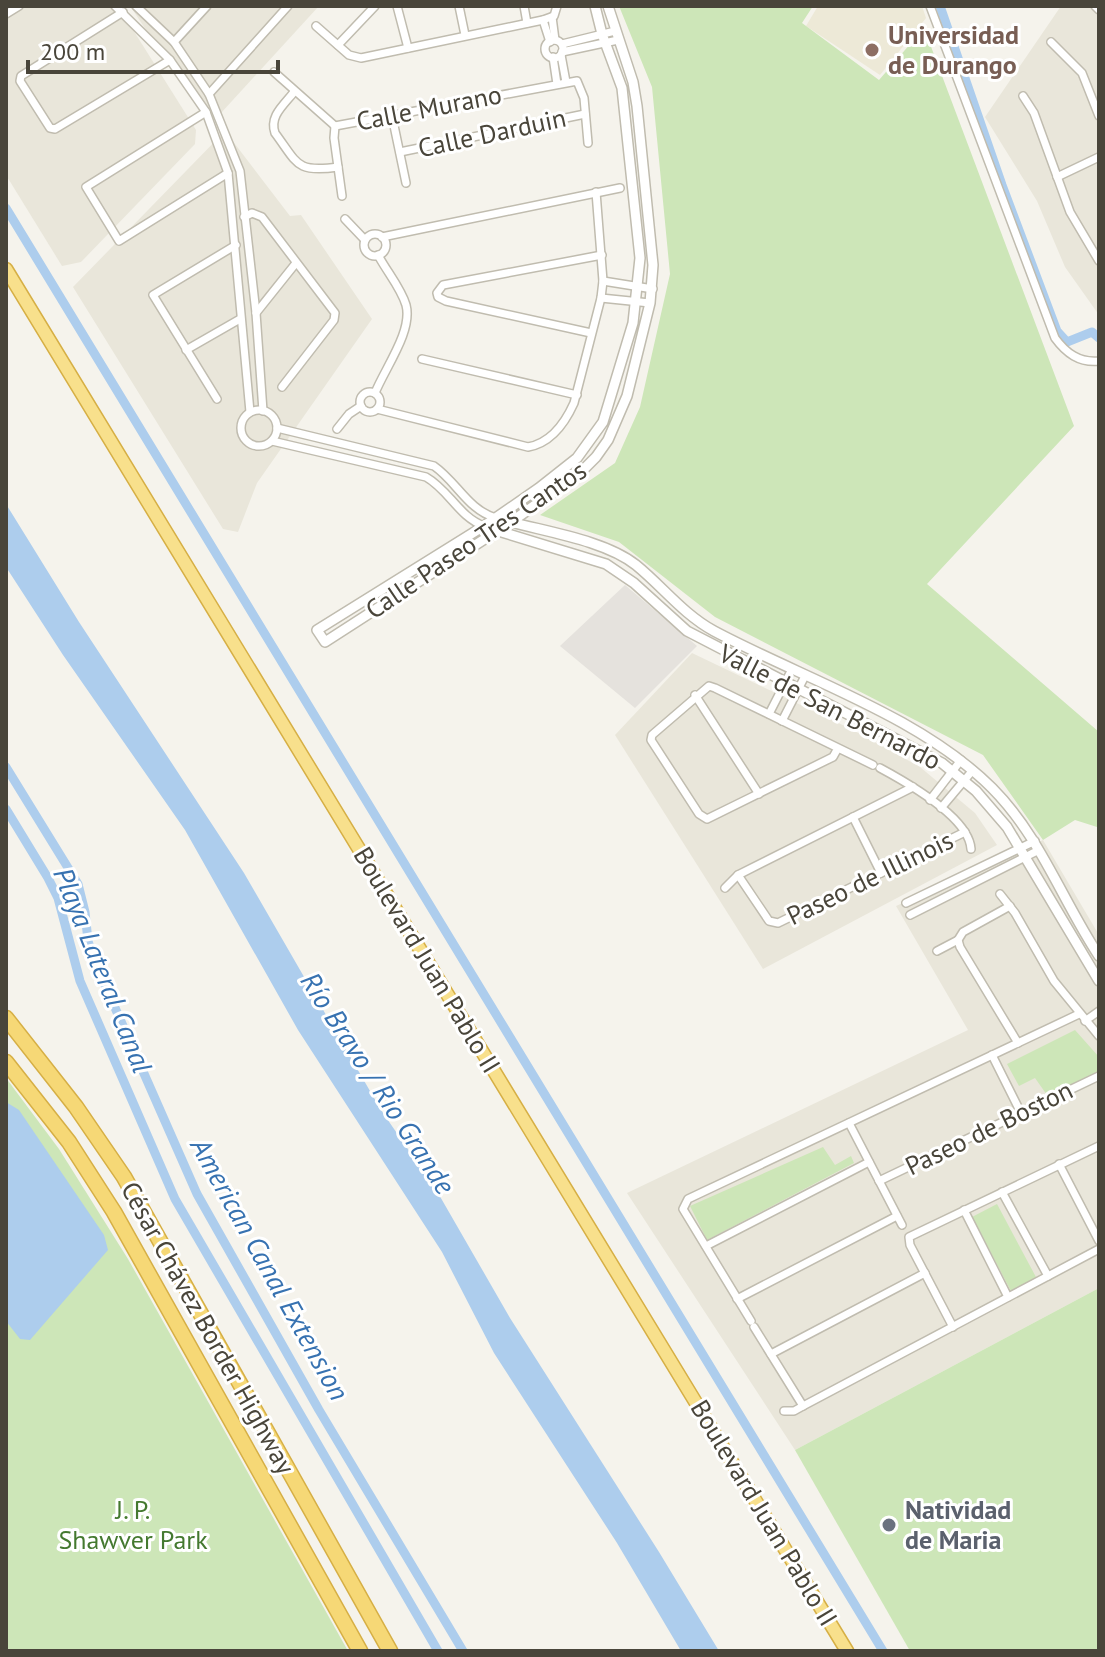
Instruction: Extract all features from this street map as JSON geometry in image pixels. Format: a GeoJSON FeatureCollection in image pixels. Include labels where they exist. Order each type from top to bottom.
{"type":"FeatureCollection","features":[{"type":"Feature","properties":{"kind":"highway","name":"Boulevard Juan Pablo II"},"geometry":{"type":"LineString","coordinates":[[6,269],[847,1651]]}},
{"type":"Feature","properties":{"kind":"highway","name":"César Chávez Border Highway"},"geometry":{"type":"LineString","coordinates":[[6,1018],[76,1107],[124,1177],[390,1651]]}},
{"type":"Feature","properties":{"kind":"highway","name":"César Chávez Border Highway"},"geometry":{"type":"LineString","coordinates":[[6,1062],[69,1142],[106,1200],[360,1651]]}},
{"type":"Feature","properties":{"kind":"highway"},"geometry":{"type":"LineString","coordinates":[[339,1561],[400,1651]]}},
{"type":"Feature","properties":{"kind":"street"},"geometry":{"type":"LineString","coordinates":[[6,14],[19,6]]}},
{"type":"Feature","properties":{"kind":"street"},"geometry":{"type":"LineString","coordinates":[[115,6],[170,60],[206,112],[228,173],[250,412]]}},
{"type":"Feature","properties":{"kind":"street"},"geometry":{"type":"LineString","coordinates":[[136,6],[174,42],[209,94],[240,171],[263,411]]}},
{"type":"Feature","properties":{"kind":"street"},"geometry":{"type":"LineString","coordinates":[[174,42],[207,6]]}},
{"type":"Feature","properties":{"kind":"street"},"geometry":{"type":"LineString","coordinates":[[209,94],[288,6]]}},
{"type":"Feature","properties":{"kind":"street"},"geometry":{"type":"LineString","coordinates":[[338,45],[375,6]]}},
{"type":"Feature","properties":{"kind":"street"},"geometry":{"type":"LineString","coordinates":[[397,6],[408,48]]}},
{"type":"Feature","properties":{"kind":"street"},"geometry":{"type":"LineString","coordinates":[[459,6],[465,35]]}},
{"type":"Feature","properties":{"kind":"street"},"geometry":{"type":"LineString","coordinates":[[524,6],[527,23]]}},
{"type":"Feature","properties":{"kind":"street","name":"Calle Paseo Tres Cantos"},"geometry":{"type":"LineString","coordinates":[[595,6],[622,88],[640,258],[637,301],[610,402],[594,438],[562,471],[484,526],[317,631],[326,642],[498,531],[579,474],[608,440],[627,396],[653,289],[637,106],[633,82],[608,6]]}},
{"type":"Feature","properties":{"kind":"street"},"geometry":{"type":"LineString","coordinates":[[930,6],[1055,338],[1079,359],[1099,361]]}},
{"type":"Feature","properties":{"kind":"street"},"geometry":{"type":"LineString","coordinates":[[123,12],[21,76],[20,81],[50,128],[55,129],[170,60]]}},
{"type":"Feature","properties":{"kind":"street"},"geometry":{"type":"LineString","coordinates":[[316,26],[354,58],[361,58],[527,23],[552,14],[566,82]]}},
{"type":"Feature","properties":{"kind":"street"},"geometry":{"type":"LineString","coordinates":[[557,48],[616,36]]}},
{"type":"Feature","properties":{"kind":"street"},"geometry":{"type":"LineString","coordinates":[[1051,42],[1082,73],[1099,116]]}},
{"type":"Feature","properties":{"kind":"street"},"geometry":{"type":"LineString","coordinates":[[557,48],[557,84]]}},
{"type":"Feature","properties":{"kind":"street","name":"Calle Murano"},"geometry":{"type":"LineString","coordinates":[[274,72],[335,126],[577,81],[584,98],[585,114]]}},
{"type":"Feature","properties":{"kind":"street"},"geometry":{"type":"LineString","coordinates":[[294,92],[275,116],[275,133],[303,167],[314,170],[338,167]]}},
{"type":"Feature","properties":{"kind":"street"},"geometry":{"type":"LineString","coordinates":[[1023,96],[1034,113],[1070,212],[1099,261]]}},
{"type":"Feature","properties":{"kind":"street"},"geometry":{"type":"LineString","coordinates":[[206,112],[86,187],[119,241],[228,173]]}},
{"type":"Feature","properties":{"kind":"street"},"geometry":{"type":"LineString","coordinates":[[585,114],[588,143]]}},
{"type":"Feature","properties":{"kind":"street","name":"Calle Darduin"},"geometry":{"type":"LineString","coordinates":[[400,152],[585,114]]}},
{"type":"Feature","properties":{"kind":"street"},"geometry":{"type":"LineString","coordinates":[[392,116],[406,183]]}},
{"type":"Feature","properties":{"kind":"street"},"geometry":{"type":"LineString","coordinates":[[335,126],[342,196]]}},
{"type":"Feature","properties":{"kind":"street"},"geometry":{"type":"LineString","coordinates":[[1057,177],[1099,157]]}},
{"type":"Feature","properties":{"kind":"street"},"geometry":{"type":"LineString","coordinates":[[382,237],[385,249],[378,255],[368,254],[365,240],[373,234],[382,237],[620,188]]}},
{"type":"Feature","properties":{"kind":"street"},"geometry":{"type":"LineString","coordinates":[[375,393],[364,394],[361,399],[361,406],[368,412],[377,409],[528,447],[538,445],[551,436],[567,419],[577,395],[601,298],[602,255],[596,192]]}},
{"type":"Feature","properties":{"kind":"street"},"geometry":{"type":"LineString","coordinates":[[234,218],[257,214],[262,217],[335,317],[282,387]]}},
{"type":"Feature","properties":{"kind":"street"},"geometry":{"type":"LineString","coordinates":[[345,219],[365,240]]}},
{"type":"Feature","properties":{"kind":"street"},"geometry":{"type":"LineString","coordinates":[[217,399],[153,295],[236,245]]}},
{"type":"Feature","properties":{"kind":"street"},"geometry":{"type":"LineString","coordinates":[[375,393],[406,329],[408,316],[405,303],[378,255]]}},
{"type":"Feature","properties":{"kind":"street"},"geometry":{"type":"LineString","coordinates":[[591,333],[441,299],[437,293],[443,285],[602,255]]}},
{"type":"Feature","properties":{"kind":"street"},"geometry":{"type":"LineString","coordinates":[[256,313],[296,263]]}},
{"type":"Feature","properties":{"kind":"street"},"geometry":{"type":"LineString","coordinates":[[603,281],[653,289]]}},
{"type":"Feature","properties":{"kind":"street"},"geometry":{"type":"LineString","coordinates":[[457,283],[457,303]]}},
{"type":"Feature","properties":{"kind":"street"},"geometry":{"type":"LineString","coordinates":[[601,298],[650,303]]}},
{"type":"Feature","properties":{"kind":"street"},"geometry":{"type":"LineString","coordinates":[[186,350],[240,319]]}},
{"type":"Feature","properties":{"kind":"street"},"geometry":{"type":"LineString","coordinates":[[422,359],[577,395]]}},
{"type":"Feature","properties":{"kind":"street"},"geometry":{"type":"LineString","coordinates":[[375,393],[380,399],[377,409]]}},
{"type":"Feature","properties":{"kind":"street"},"geometry":{"type":"LineString","coordinates":[[337,429],[349,414],[361,406]]}},
{"type":"Feature","properties":{"kind":"street"},"geometry":{"type":"LineString","coordinates":[[263,411],[274,417],[277,428],[272,441],[264,446],[255,446],[247,443],[240,427],[250,412],[263,411]]}},
{"type":"Feature","properties":{"kind":"street"},"geometry":{"type":"LineString","coordinates":[[277,428],[434,466],[446,474],[476,510],[496,518]]}},
{"type":"Feature","properties":{"kind":"street"},"geometry":{"type":"LineString","coordinates":[[272,441],[426,477],[438,484],[470,521],[484,526]]}},
{"type":"Feature","properties":{"kind":"street","name":"Valle de San Bernardo"},"geometry":{"type":"LineString","coordinates":[[496,518],[599,546],[617,554],[634,563],[697,621],[909,726],[961,760],[1013,812],[1037,846],[1099,956]]}},
{"type":"Feature","properties":{"kind":"street","name":"Valle de San Bernardo"},"geometry":{"type":"LineString","coordinates":[[484,526],[606,564],[634,583],[687,631],[920,751],[964,779],[994,810],[1024,852],[1099,981]]}},
{"type":"Feature","properties":{"kind":"street"},"geometry":{"type":"LineString","coordinates":[[769,714],[792,669]]}},
{"type":"Feature","properties":{"kind":"street"},"geometry":{"type":"LineString","coordinates":[[782,721],[805,676]]}},
{"type":"Feature","properties":{"kind":"street"},"geometry":{"type":"LineString","coordinates":[[838,748],[833,757],[710,818],[704,818],[652,745],[652,735],[709,686],[838,748],[913,787],[941,808],[965,832],[970,838],[971,849]]}},
{"type":"Feature","properties":{"kind":"street"},"geometry":{"type":"LineString","coordinates":[[695,695],[759,794]]}},
{"type":"Feature","properties":{"kind":"street"},"geometry":{"type":"LineString","coordinates":[[930,800],[961,760]]}},
{"type":"Feature","properties":{"kind":"street"},"geometry":{"type":"LineString","coordinates":[[941,808],[973,770]]}},
{"type":"Feature","properties":{"kind":"street"},"geometry":{"type":"LineString","coordinates":[[725,888],[738,875],[913,787]]}},
{"type":"Feature","properties":{"kind":"street"},"geometry":{"type":"LineString","coordinates":[[853,817],[881,873]]}},
{"type":"Feature","properties":{"kind":"street","name":"Paseo de Illinois"},"geometry":{"type":"LineString","coordinates":[[738,875],[773,924],[965,832]]}},
{"type":"Feature","properties":{"kind":"street"},"geometry":{"type":"LineString","coordinates":[[906,903],[1037,846]]}},
{"type":"Feature","properties":{"kind":"street"},"geometry":{"type":"LineString","coordinates":[[910,915],[1024,852]]}},
{"type":"Feature","properties":{"kind":"street"},"geometry":{"type":"LineString","coordinates":[[1000,894],[1054,981],[1082,1018],[1098,1032]]}},
{"type":"Feature","properties":{"kind":"street"},"geometry":{"type":"LineString","coordinates":[[937,951],[958,940],[963,932],[1010,906]]}},
{"type":"Feature","properties":{"kind":"street"},"geometry":{"type":"LineString","coordinates":[[958,940],[1018,1043]]}},
{"type":"Feature","properties":{"kind":"street"},"geometry":{"type":"LineString","coordinates":[[803,1406],[683,1209],[684,1204],[688,1199],[992,1055],[1099,1011]]}},
{"type":"Feature","properties":{"kind":"street"},"geometry":{"type":"LineString","coordinates":[[992,1055],[1021,1113]]}},
{"type":"Feature","properties":{"kind":"street","name":"Paseo de Boston"},"geometry":{"type":"LineString","coordinates":[[879,1181],[1099,1076]]}},
{"type":"Feature","properties":{"kind":"street"},"geometry":{"type":"LineString","coordinates":[[849,1123],[902,1225]]}},
{"type":"Feature","properties":{"kind":"street"},"geometry":{"type":"LineString","coordinates":[[953,1327],[908,1242],[909,1237],[1099,1146]]}},
{"type":"Feature","properties":{"kind":"street","name":"Paseo de Boston"},"geometry":{"type":"LineString","coordinates":[[706,1246],[869,1162]]}},
{"type":"Feature","properties":{"kind":"street"},"geometry":{"type":"LineString","coordinates":[[1059,1164],[1099,1241]]}},
{"type":"Feature","properties":{"kind":"street"},"geometry":{"type":"LineString","coordinates":[[1002,1192],[1048,1276]]}},
{"type":"Feature","properties":{"kind":"street"},"geometry":{"type":"LineString","coordinates":[[964,1210],[1008,1297]]}},
{"type":"Feature","properties":{"kind":"street"},"geometry":{"type":"LineString","coordinates":[[737,1299],[897,1216]]}},
{"type":"Feature","properties":{"kind":"street"},"geometry":{"type":"LineString","coordinates":[[784,1411],[794,1411],[1099,1249]]}},
{"type":"Feature","properties":{"kind":"street"},"geometry":{"type":"LineString","coordinates":[[771,1354],[925,1273]]}},
{"type":"Feature","properties":{"kind":"shaded area"},"geometry":{"type":"Polygon","coordinates":[[[6,6],[118,6],[196,130],[195,144],[81,262],[62,266],[6,175],[6,6]]]}},
{"type":"Feature","properties":{"kind":"shaded area"},"geometry":{"type":"Polygon","coordinates":[[[130,6],[319,6],[210,125],[130,6]]]}},
{"type":"Feature","properties":{"kind":"shaded area","name":"Universidad de Durango"},"geometry":{"type":"Polygon","coordinates":[[[818,6],[922,6],[926,18],[880,75],[806,26],[818,6]]]}},
{"type":"Feature","properties":{"kind":"shaded area"},"geometry":{"type":"Polygon","coordinates":[[[1061,6],[1099,6],[1099,315],[1065,267],[1037,201],[985,117],[1061,6]]]}},
{"type":"Feature","properties":{"kind":"shaded area"},"geometry":{"type":"Polygon","coordinates":[[[225,131],[290,216],[301,215],[372,319],[257,483],[238,532],[223,529],[73,287],[225,131]]]}},
{"type":"Feature","properties":{"kind":"shaded area"},"geometry":{"type":"Polygon","coordinates":[[[625,585],[697,646],[635,708],[560,646],[625,585]]]}},
{"type":"Feature","properties":{"kind":"shaded area"},"geometry":{"type":"Polygon","coordinates":[[[692,653],[851,729],[920,767],[975,813],[997,845],[763,969],[615,735],[692,653]]]}},
{"type":"Feature","properties":{"kind":"shaded area"},"geometry":{"type":"Polygon","coordinates":[[[1043,840],[1099,935],[1099,1288],[795,1450],[627,1193],[968,1030],[896,906],[1043,840]]]}},
{"type":"Feature","properties":{"kind":"green space"},"geometry":{"type":"Polygon","coordinates":[[[619,6],[813,6],[802,23],[879,80],[924,28],[1074,426],[927,584],[1099,732],[1097,827],[1075,820],[1043,840],[983,755],[715,617],[619,542],[540,515],[615,463],[640,407],[670,274],[652,87],[619,6]]]}},
{"type":"Feature","properties":{"kind":"green space"},"geometry":{"type":"Polygon","coordinates":[[[1075,1030],[1099,1057],[1099,1072],[1047,1095],[1035,1078],[1019,1086],[1007,1064],[1075,1030]]]}},
{"type":"Feature","properties":{"kind":"green space","name":"J. P. Shawver Park"},"geometry":{"type":"Polygon","coordinates":[[[6,1078],[59,1149],[128,1259],[348,1651],[6,1651],[6,1078]]]}},
{"type":"Feature","properties":{"kind":"green space"},"geometry":{"type":"Polygon","coordinates":[[[823,1147],[835,1165],[851,1156],[854,1163],[707,1240],[690,1206],[823,1147]]]}},
{"type":"Feature","properties":{"kind":"green space"},"geometry":{"type":"Polygon","coordinates":[[[997,1204],[1037,1279],[1012,1293],[972,1217],[997,1204]]]}},
{"type":"Feature","properties":{"kind":"green space"},"geometry":{"type":"Polygon","coordinates":[[[1099,1288],[1099,1651],[910,1651],[795,1450],[1099,1288]]]}},
{"type":"Feature","properties":{"kind":"water"},"geometry":{"type":"Polygon","coordinates":[[[6,504],[79,622],[244,873],[381,1110],[438,1193],[510,1318],[719,1651],[681,1651],[617,1543],[494,1353],[442,1252],[298,1030],[185,830],[6,567],[6,504]]]}},
{"type":"Feature","properties":{"kind":"water"},"geometry":{"type":"Polygon","coordinates":[[[6,1102],[19,1110],[104,1235],[108,1250],[30,1340],[20,1339],[6,1321],[6,1102]]]}},
{"type":"Feature","properties":{"kind":"waterway"},"geometry":{"type":"LineString","coordinates":[[940,6],[1057,331],[1067,342],[1092,332],[1099,338]]}},
{"type":"Feature","properties":{"kind":"waterway"},"geometry":{"type":"LineString","coordinates":[[6,208],[883,1651]]}},
{"type":"Feature","properties":{"kind":"waterway","name":"American Canal Extension"},"geometry":{"type":"LineString","coordinates":[[6,767],[78,884],[94,960],[197,1194],[319,1410],[463,1651]]}},
{"type":"Feature","properties":{"kind":"waterway","name":"Playa Lateral Canal"},"geometry":{"type":"LineString","coordinates":[[6,809],[58,898],[80,981],[175,1199],[438,1651]]}},
{"type":"Feature","properties":{"kind":"place","name":"Universidad de Durango"},"geometry":{"type":"Point","coordinates":[872,50]}},
{"type":"Feature","properties":{"kind":"place","name":"Natividad de Maria"},"geometry":{"type":"Point","coordinates":[889,1525]}},
{"type":"Feature","properties":{"kind":"water label","name":"Río Bravo / Rio Grande"},"geometry":{"type":"Point","coordinates":[378,1083]}}]}
